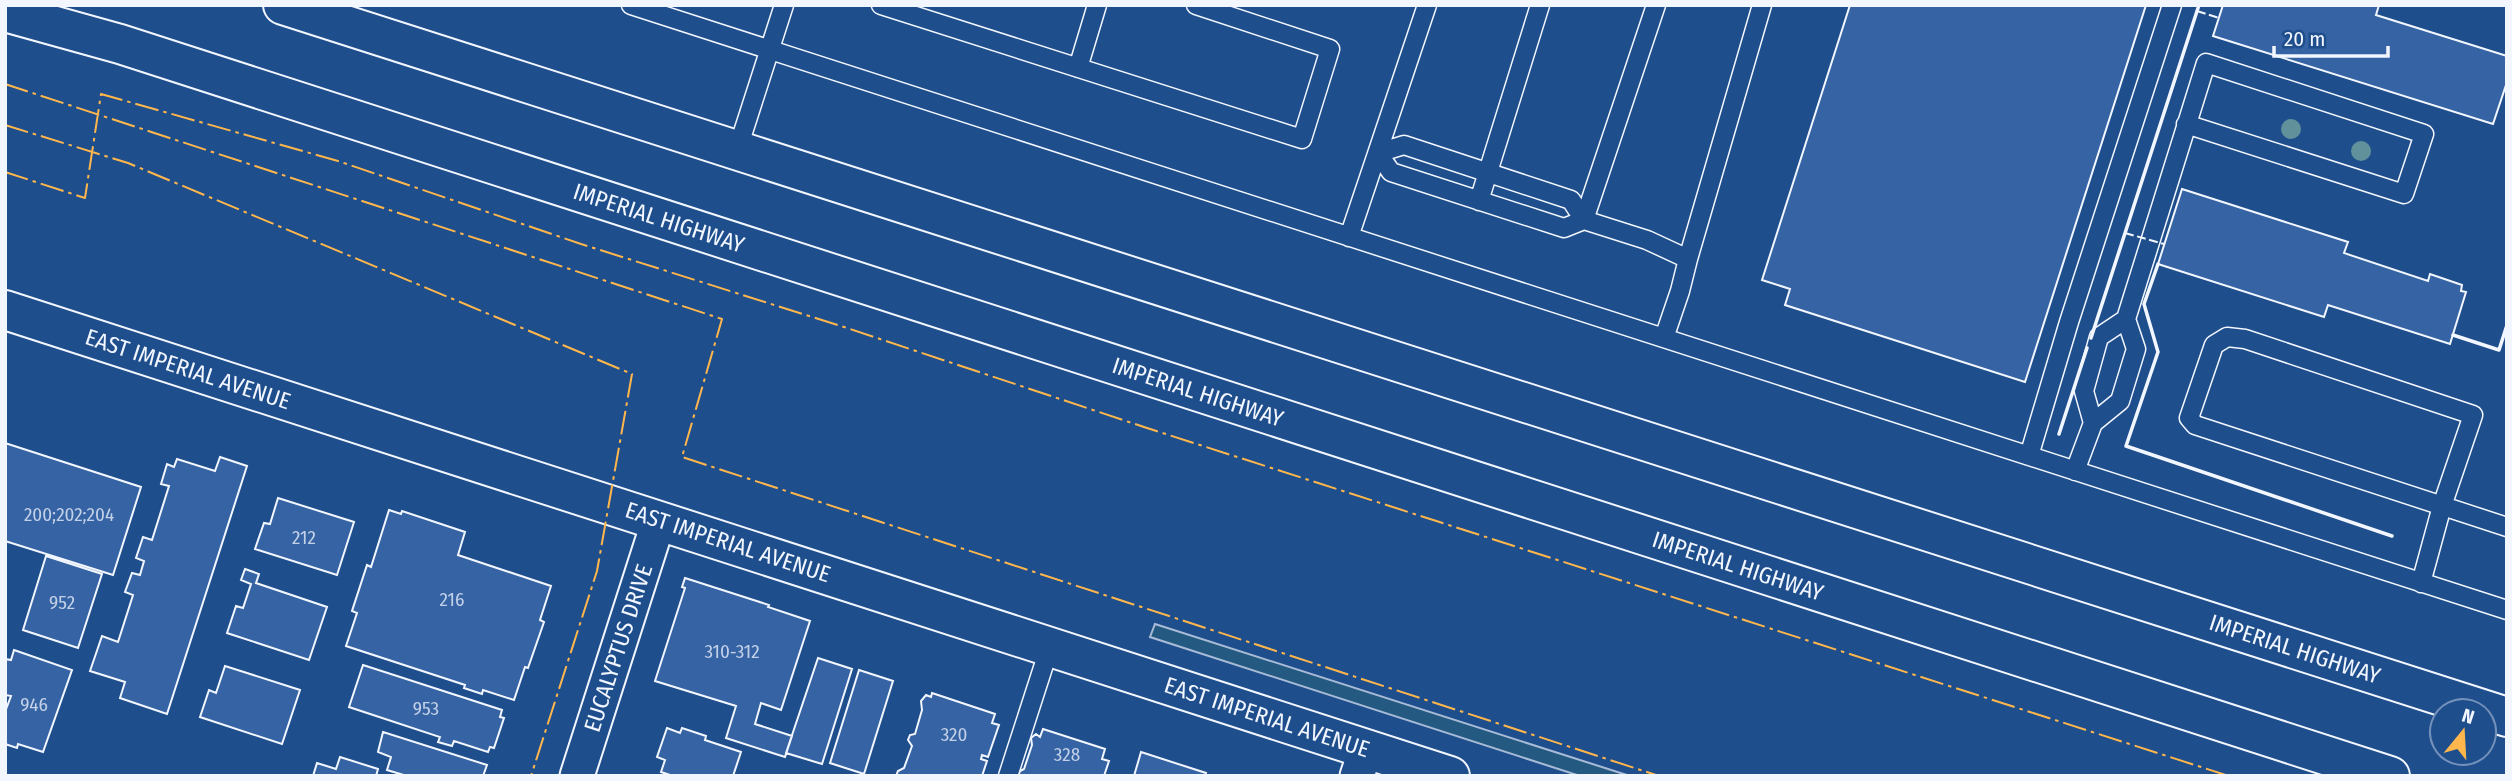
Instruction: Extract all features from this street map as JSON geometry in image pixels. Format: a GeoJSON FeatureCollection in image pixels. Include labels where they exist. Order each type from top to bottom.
{"type":"FeatureCollection","features":[{"type":"Feature","properties":{"kind":"main road","name":"IMPERIAL HIGHWAY"},"geometry":{"type":"LineString","coordinates":[[283,5],[2507,717]]}},
{"type":"Feature","properties":{"kind":"main road","name":"IMPERIAL HIGHWAY"},"geometry":{"type":"LineString","coordinates":[[5,12],[147,53],[2390,776]]}},
{"type":"Feature","properties":{"kind":"main road","name":"EAST IMPERIAL AVENUE"},"geometry":{"type":"LineString","coordinates":[[5,310],[1050,646],[1361,762],[1450,776]]}},
{"type":"Feature","properties":{"kind":"street","name":"EUCALYPTUS DRIVE"},"geometry":{"type":"LineString","coordinates":[[577,776],[659,520]]}},
{"type":"Feature","properties":{"kind":"lane"},"geometry":{"type":"LineString","coordinates":[[631,5],[2507,610]]}},
{"type":"Feature","properties":{"kind":"lane"},"geometry":{"type":"LineString","coordinates":[[737,151],[784,5]]}},
{"type":"Feature","properties":{"kind":"lane"},"geometry":{"type":"LineString","coordinates":[[881,5],[1302,139],[1329,49],[1196,5]]}},
{"type":"Feature","properties":{"kind":"lane"},"geometry":{"type":"LineString","coordinates":[[1079,68],[1097,5]]}},
{"type":"Feature","properties":{"kind":"lane"},"geometry":{"type":"LineString","coordinates":[[1349,237],[1427,5]]}},
{"type":"Feature","properties":{"kind":"lane"},"geometry":{"type":"LineString","coordinates":[[1479,201],[1540,5]]}},
{"type":"Feature","properties":{"kind":"lane"},"geometry":{"type":"LineString","coordinates":[[1584,220],[1656,5]]}},
{"type":"Feature","properties":{"kind":"lane"},"geometry":{"type":"LineString","coordinates":[[1664,338],[1762,5]]}},
{"type":"Feature","properties":{"kind":"lane"},"geometry":{"type":"LineString","coordinates":[[2029,456],[2073,309],[2172,5]]}},
{"type":"Feature","properties":{"kind":"lane"},"geometry":{"type":"LineString","coordinates":[[2075,471],[2093,423],[2120,401],[2136,349],[2126,319],[2186,124],[2206,63],[2424,134],[2404,194],[2186,124]]}},
{"type":"Feature","properties":{"kind":"lane"},"geometry":{"type":"LineString","coordinates":[[1378,153],[1404,145],[1572,200],[1584,220]]}},
{"type":"Feature","properties":{"kind":"lane"},"geometry":{"type":"LineString","coordinates":[[1378,153],[1391,172],[1564,228],[1584,220],[1647,240],[1688,259]]}},
{"type":"Feature","properties":{"kind":"lane"},"geometry":{"type":"LineString","coordinates":[[2093,423],[2084,391],[2099,337],[2126,319]]}},
{"type":"Feature","properties":{"kind":"lane"},"geometry":{"type":"LineString","coordinates":[[2421,583],[2442,506],[2473,415],[2245,340],[2227,337],[2214,345],[2189,418],[2195,425],[2442,506],[2507,527]]}},
{"type":"Feature","properties":{"kind":"lane"},"geometry":{"type":"LineString","coordinates":[[1008,776],[1050,646]]}},
{"type":"Feature","properties":{"kind":"shaded area"},"geometry":{"type":"Polygon","coordinates":[[[1155,624],[1630,776],[1580,776],[1150,637],[1155,624]]]}},
{"type":"Feature","properties":{"kind":"building"},"geometry":{"type":"Polygon","coordinates":[[[1850,5],[2146,5],[2025,382],[1785,305],[1790,289],[1762,280],[1850,5]]]}},
{"type":"Feature","properties":{"kind":"building"},"geometry":{"type":"Polygon","coordinates":[[[2223,5],[2379,5],[2376,15],[2507,56],[2507,82],[2493,124],[2213,36],[2223,5]]]}},
{"type":"Feature","properties":{"kind":"building"},"geometry":{"type":"Polygon","coordinates":[[[2182,189],[2348,242],[2344,253],[2428,281],[2430,274],[2462,285],[2461,291],[2466,292],[2450,344],[2328,305],[2324,317],[2158,264],[2182,189]]]}},
{"type":"Feature","properties":{"kind":"building"},"geometry":{"type":"Polygon","coordinates":[[[5,443],[141,487],[113,575],[5,541],[5,443]]]}},
{"type":"Feature","properties":{"kind":"building"},"geometry":{"type":"Polygon","coordinates":[[[220,457],[247,466],[167,714],[120,698],[125,682],[90,671],[102,636],[118,642],[133,595],[125,592],[132,573],[140,575],[144,561],[136,558],[143,537],[152,540],[169,486],[161,484],[167,464],[174,467],[177,459],[215,471],[220,457]]]}},
{"type":"Feature","properties":{"kind":"building"},"geometry":{"type":"Polygon","coordinates":[[[278,498],[354,522],[337,575],[255,549],[264,523],[270,524],[278,498]]]}},
{"type":"Feature","properties":{"kind":"building"},"geometry":{"type":"Polygon","coordinates":[[[389,510],[401,514],[402,511],[465,532],[458,555],[551,586],[540,620],[544,622],[514,700],[483,690],[482,694],[464,688],[465,685],[346,646],[357,613],[352,611],[367,565],[371,567],[389,510]]]}},
{"type":"Feature","properties":{"kind":"building"},"geometry":{"type":"Polygon","coordinates":[[[46,556],[102,574],[78,648],[23,630],[46,556]]]}},
{"type":"Feature","properties":{"kind":"building"},"geometry":{"type":"Polygon","coordinates":[[[245,569],[259,574],[256,583],[327,607],[309,660],[227,633],[236,606],[243,608],[251,584],[241,580],[245,569]]]}},
{"type":"Feature","properties":{"kind":"building"},"geometry":{"type":"Polygon","coordinates":[[[685,578],[810,621],[781,710],[761,703],[755,724],[792,736],[785,757],[726,738],[736,706],[655,681],[685,588],[682,587],[685,578]]]}},
{"type":"Feature","properties":{"kind":"building"},"geometry":{"type":"Polygon","coordinates":[[[14,650],[72,670],[43,752],[18,744],[17,748],[5,744],[5,712],[11,696],[5,695],[5,659],[11,660],[14,650]]]}},
{"type":"Feature","properties":{"kind":"building"},"geometry":{"type":"Polygon","coordinates":[[[818,658],[852,669],[822,764],[786,753],[818,658]]]}},
{"type":"Feature","properties":{"kind":"building"},"geometry":{"type":"Polygon","coordinates":[[[363,665],[502,710],[500,717],[504,718],[494,748],[490,747],[488,752],[454,741],[452,746],[438,742],[440,737],[349,707],[363,665]]]}},
{"type":"Feature","properties":{"kind":"building"},"geometry":{"type":"Polygon","coordinates":[[[225,666],[300,690],[282,744],[200,717],[209,690],[216,693],[225,666]]]}},
{"type":"Feature","properties":{"kind":"building"},"geometry":{"type":"Polygon","coordinates":[[[859,670],[893,681],[864,774],[830,763],[859,670]]]}},
{"type":"Feature","properties":{"kind":"building"},"geometry":{"type":"Polygon","coordinates":[[[932,693],[995,714],[992,723],[999,725],[988,757],[982,755],[981,759],[987,761],[982,776],[896,776],[898,771],[904,768],[912,746],[908,740],[910,735],[915,734],[922,710],[921,701],[926,695],[931,697],[932,693]]]}},
{"type":"Feature","properties":{"kind":"building"},"geometry":{"type":"Polygon","coordinates":[[[667,728],[680,733],[682,728],[706,736],[705,740],[741,752],[733,776],[673,776],[661,772],[665,760],[657,757],[667,728]]]}},
{"type":"Feature","properties":{"kind":"building"},"geometry":{"type":"Polygon","coordinates":[[[1043,729],[1105,749],[1102,759],[1109,761],[1104,776],[1018,776],[1024,769],[1032,745],[1031,738],[1036,734],[1040,737],[1043,729]]]}},
{"type":"Feature","properties":{"kind":"building"},"geometry":{"type":"Polygon","coordinates":[[[383,732],[487,765],[483,776],[407,776],[387,770],[391,757],[378,752],[383,732]]]}},
{"type":"Feature","properties":{"kind":"building"},"geometry":{"type":"Polygon","coordinates":[[[1141,752],[1206,773],[1205,776],[1134,776],[1141,752]]]}},
{"type":"Feature","properties":{"kind":"building"},"geometry":{"type":"Polygon","coordinates":[[[340,757],[378,769],[376,776],[313,776],[317,763],[336,769],[340,757]]]}},
{"type":"Feature","properties":{"kind":"fence"},"geometry":{"type":"LineString","coordinates":[[2197,11],[2219,18]]}},
{"type":"Feature","properties":{"kind":"fence"},"geometry":{"type":"LineString","coordinates":[[2125,233],[2164,244]]}},
{"type":"Feature","properties":{"kind":"wall"},"geometry":{"type":"LineString","coordinates":[[2091,338],[2199,5]]}},
{"type":"Feature","properties":{"kind":"wall"},"geometry":{"type":"LineString","coordinates":[[2158,264],[2144,304],[2158,352],[2126,446],[2392,536]]}},
{"type":"Feature","properties":{"kind":"wall"},"geometry":{"type":"LineString","coordinates":[[2453,335],[2499,350],[2507,325]]}},
{"type":"Feature","properties":{"kind":"wall"},"geometry":{"type":"LineString","coordinates":[[2059,434],[2087,348]]}},
{"type":"Feature","properties":{"kind":"power"},"geometry":{"type":"LineString","coordinates":[[5,84],[722,319],[682,457],[1659,776]]}},
{"type":"Feature","properties":{"kind":"power"},"geometry":{"type":"LineString","coordinates":[[5,172],[85,198],[101,94],[338,161],[581,244],[2229,776]]}},
{"type":"Feature","properties":{"kind":"power"},"geometry":{"type":"LineString","coordinates":[[5,125],[128,163],[632,374],[597,571],[531,776]]}}]}
